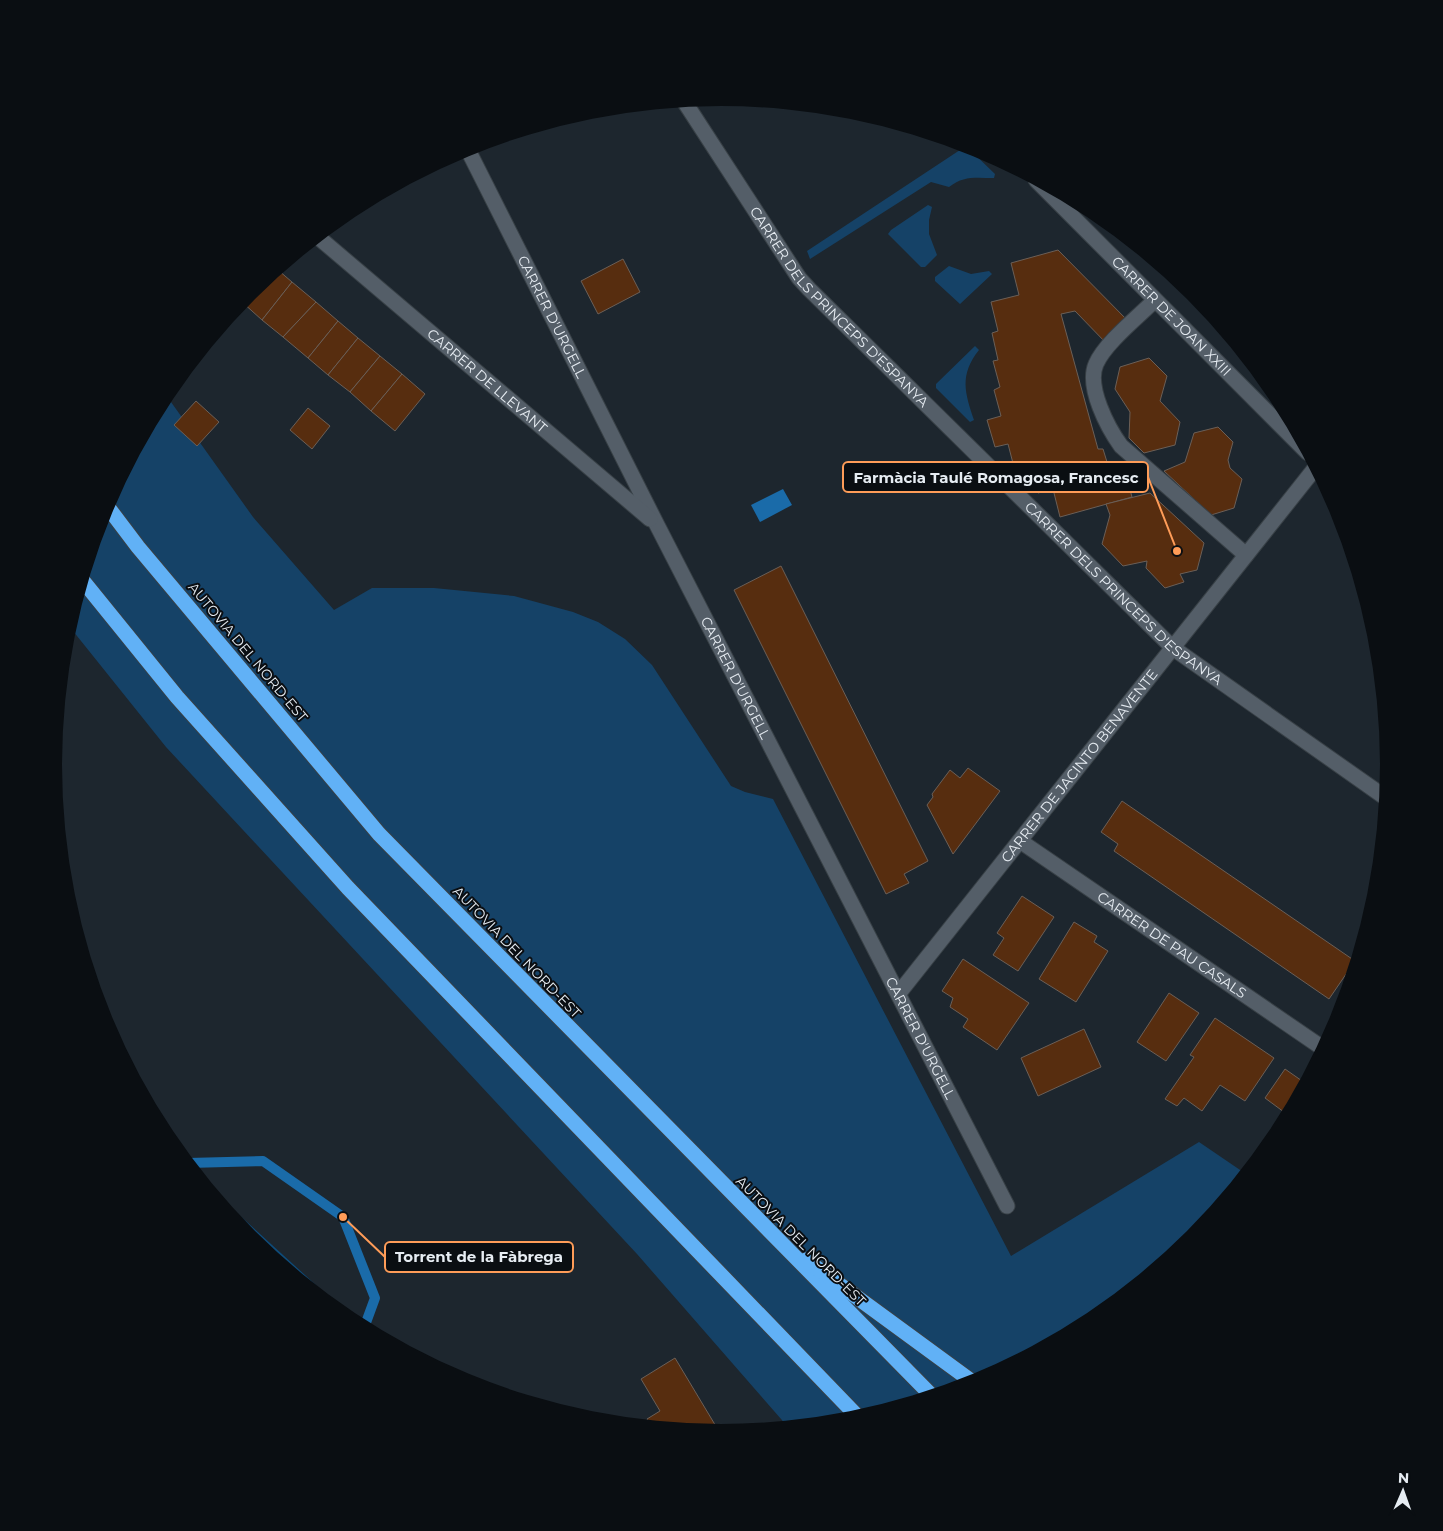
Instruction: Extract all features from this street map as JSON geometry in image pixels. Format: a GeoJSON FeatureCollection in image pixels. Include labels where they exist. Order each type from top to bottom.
{"type":"FeatureCollection","features":[{"type":"Feature","properties":{"kind":"highway","name":"AUTOVIA DEL NORD-EST"},"geometry":{"type":"LineString","coordinates":[[113,514],[138,548],[379,834],[928,1392]]}},
{"type":"Feature","properties":{"kind":"highway"},"geometry":{"type":"LineString","coordinates":[[87,587],[176,697],[348,888],[852,1411]]}},
{"type":"Feature","properties":{"kind":"highway"},"geometry":{"type":"LineString","coordinates":[[771,1234],[966,1377]]}},
{"type":"Feature","properties":{"kind":"highway"},"geometry":{"type":"LineString","coordinates":[[809,1368],[843,1413]]}},
{"type":"Feature","properties":{"kind":"street","name":"CARRER DELS PRINCEPS D'ESPANYA"},"geometry":{"type":"LineString","coordinates":[[688,108],[799,278],[1173,648],[1379,793]]}},
{"type":"Feature","properties":{"kind":"street","name":"CARRER D'URGELL"},"geometry":{"type":"LineString","coordinates":[[471,156],[656,525],[899,993],[1007,1206]]}},
{"type":"Feature","properties":{"kind":"street","name":"CARRER DE JOAN XXIII"},"geometry":{"type":"LineString","coordinates":[[1051,195],[1293,438]]}},
{"type":"Feature","properties":{"kind":"street","name":"CARRER DE LLEVANT"},"geometry":{"type":"LineString","coordinates":[[323,241],[656,525]]}},
{"type":"Feature","properties":{"kind":"street"},"geometry":{"type":"LineString","coordinates":[[1155,300],[1108,348],[1095,365],[1094,387],[1108,428],[1121,446],[1246,555]]}},
{"type":"Feature","properties":{"kind":"street","name":"CARRER DE JACINTO BENAVENTE"},"geometry":{"type":"LineString","coordinates":[[899,993],[1312,472]]}},
{"type":"Feature","properties":{"kind":"street","name":"CARRER DE PAU CASALS"},"geometry":{"type":"LineString","coordinates":[[1020,842],[1318,1045]]}},
{"type":"Feature","properties":{"kind":"shaded area"},"geometry":{"type":"Polygon","coordinates":[[[959,151],[980,160],[995,174],[994,178],[965,179],[949,187],[931,182],[810,259],[807,251],[959,151]]]}},
{"type":"Feature","properties":{"kind":"shaded area"},"geometry":{"type":"Polygon","coordinates":[[[928,205],[932,207],[929,220],[929,234],[937,255],[925,267],[921,267],[888,234],[928,205]]]}},
{"type":"Feature","properties":{"kind":"shaded area"},"geometry":{"type":"Polygon","coordinates":[[[949,266],[971,274],[989,271],[992,274],[960,304],[935,281],[935,277],[949,266]]]}},
{"type":"Feature","properties":{"kind":"shaded area"},"geometry":{"type":"Polygon","coordinates":[[[975,346],[979,350],[966,376],[966,393],[974,420],[970,422],[936,388],[936,384],[975,346]]]}},
{"type":"Feature","properties":{"kind":"shaded area"},"geometry":{"type":"Polygon","coordinates":[[[172,403],[253,517],[334,610],[372,588],[434,588],[514,596],[573,612],[598,622],[625,639],[652,665],[731,786],[745,792],[773,799],[1011,1256],[1199,1142],[1241,1171],[1217,1200],[1187,1231],[1156,1261],[1123,1288],[1088,1313],[1013,1357],[933,1390],[892,1402],[850,1412],[783,1421],[637,1254],[166,747],[76,634],[97,554],[113,513],[130,474],[172,403]]]}},
{"type":"Feature","properties":{"kind":"shaded area"},"geometry":{"type":"Polygon","coordinates":[[[783,489],[792,505],[760,522],[751,505],[783,489]]]}},
{"type":"Feature","properties":{"kind":"shaded area"},"geometry":{"type":"Polygon","coordinates":[[[251,1225],[312,1281],[287,1261],[251,1225]]]}},
{"type":"Feature","properties":{"kind":"building"},"geometry":{"type":"Polygon","coordinates":[[[1058,250],[1130,323],[1108,345],[1075,311],[1061,314],[1098,449],[1103,449],[1111,475],[1125,471],[1132,497],[1060,517],[1053,489],[1038,493],[1030,466],[1015,471],[1008,444],[995,447],[987,420],[1001,416],[994,390],[1000,387],[993,361],[998,360],[992,333],[998,331],[991,302],[1019,295],[1011,263],[1058,250]]]}},
{"type":"Feature","properties":{"kind":"building"},"geometry":{"type":"Polygon","coordinates":[[[623,259],[640,292],[598,314],[581,281],[623,259]]]}},
{"type":"Feature","properties":{"kind":"building"},"geometry":{"type":"Polygon","coordinates":[[[283,274],[292,282],[262,320],[248,308],[283,274]]]}},
{"type":"Feature","properties":{"kind":"building"},"geometry":{"type":"Polygon","coordinates":[[[292,282],[316,302],[283,337],[262,320],[292,282]]]}},
{"type":"Feature","properties":{"kind":"building"},"geometry":{"type":"Polygon","coordinates":[[[316,302],[338,321],[308,358],[283,337],[316,302]]]}},
{"type":"Feature","properties":{"kind":"building"},"geometry":{"type":"Polygon","coordinates":[[[338,321],[358,338],[328,375],[308,358],[338,321]]]}},
{"type":"Feature","properties":{"kind":"building"},"geometry":{"type":"Polygon","coordinates":[[[358,338],[380,356],[350,392],[328,375],[358,338]]]}},
{"type":"Feature","properties":{"kind":"building"},"geometry":{"type":"Polygon","coordinates":[[[380,356],[402,374],[371,411],[350,392],[380,356]]]}},
{"type":"Feature","properties":{"kind":"building"},"geometry":{"type":"Polygon","coordinates":[[[1149,358],[1167,376],[1160,401],[1180,422],[1175,445],[1144,453],[1129,438],[1130,412],[1115,389],[1120,367],[1149,358]]]}},
{"type":"Feature","properties":{"kind":"building"},"geometry":{"type":"Polygon","coordinates":[[[402,374],[425,394],[395,431],[371,411],[402,374]]]}},
{"type":"Feature","properties":{"kind":"building"},"geometry":{"type":"Polygon","coordinates":[[[196,401],[219,422],[197,446],[174,425],[196,401]]]}},
{"type":"Feature","properties":{"kind":"building"},"geometry":{"type":"Polygon","coordinates":[[[308,408],[330,426],[312,449],[290,430],[308,408]]]}},
{"type":"Feature","properties":{"kind":"building"},"geometry":{"type":"Polygon","coordinates":[[[1218,427],[1233,442],[1228,460],[1230,468],[1242,479],[1234,508],[1211,515],[1164,471],[1185,462],[1194,433],[1218,427]]]}},
{"type":"Feature","properties":{"kind":"building"},"geometry":{"type":"Polygon","coordinates":[[[1150,493],[1204,543],[1197,570],[1180,574],[1184,582],[1165,588],[1146,568],[1147,561],[1123,566],[1102,544],[1110,515],[1106,504],[1150,493]]]}},
{"type":"Feature","properties":{"kind":"building"},"geometry":{"type":"Polygon","coordinates":[[[781,566],[928,861],[904,874],[909,883],[886,894],[734,590],[781,566]]]}},
{"type":"Feature","properties":{"kind":"building"},"geometry":{"type":"Polygon","coordinates":[[[968,768],[1000,791],[953,854],[927,805],[933,797],[932,794],[950,770],[960,778],[968,768]]]}},
{"type":"Feature","properties":{"kind":"building"},"geometry":{"type":"Polygon","coordinates":[[[1122,801],[1351,959],[1347,972],[1329,999],[1114,851],[1118,844],[1101,832],[1122,801]]]}},
{"type":"Feature","properties":{"kind":"building"},"geometry":{"type":"Polygon","coordinates":[[[1022,896],[1054,917],[1018,971],[993,955],[1004,938],[997,933],[1022,896]]]}},
{"type":"Feature","properties":{"kind":"building"},"geometry":{"type":"Polygon","coordinates":[[[1074,922],[1097,936],[1094,942],[1108,951],[1076,1002],[1039,979],[1074,922]]]}},
{"type":"Feature","properties":{"kind":"building"},"geometry":{"type":"Polygon","coordinates":[[[963,959],[1029,1003],[997,1050],[963,1027],[968,1019],[950,1007],[953,998],[942,991],[963,959]]]}},
{"type":"Feature","properties":{"kind":"building"},"geometry":{"type":"Polygon","coordinates":[[[1169,993],[1199,1013],[1166,1061],[1137,1042],[1169,993]]]}},
{"type":"Feature","properties":{"kind":"building"},"geometry":{"type":"Polygon","coordinates":[[[1215,1018],[1274,1058],[1245,1101],[1220,1085],[1202,1111],[1184,1098],[1177,1106],[1165,1099],[1194,1057],[1190,1055],[1215,1018]]]}},
{"type":"Feature","properties":{"kind":"building"},"geometry":{"type":"Polygon","coordinates":[[[1084,1029],[1101,1067],[1038,1096],[1021,1058],[1084,1029]]]}},
{"type":"Feature","properties":{"kind":"building"},"geometry":{"type":"Polygon","coordinates":[[[1285,1069],[1300,1080],[1282,1111],[1265,1098],[1285,1069]]]}},
{"type":"Feature","properties":{"kind":"building"},"geometry":{"type":"Polygon","coordinates":[[[675,1358],[714,1424],[648,1420],[660,1411],[641,1379],[675,1358]]]}},
{"type":"Feature","properties":{"kind":"waterway"},"geometry":{"type":"LineString","coordinates":[[196,1163],[263,1161],[343,1217],[375,1298],[367,1320]]}},
{"type":"Feature","properties":{"kind":"place","name":"Farmàcia Taulé Romagosa, Francesc"},"geometry":{"type":"Point","coordinates":[1177,551]}},
{"type":"Feature","properties":{"kind":"place","name":"Torrent de la Fàbrega"},"geometry":{"type":"Point","coordinates":[343,1217]}}]}
